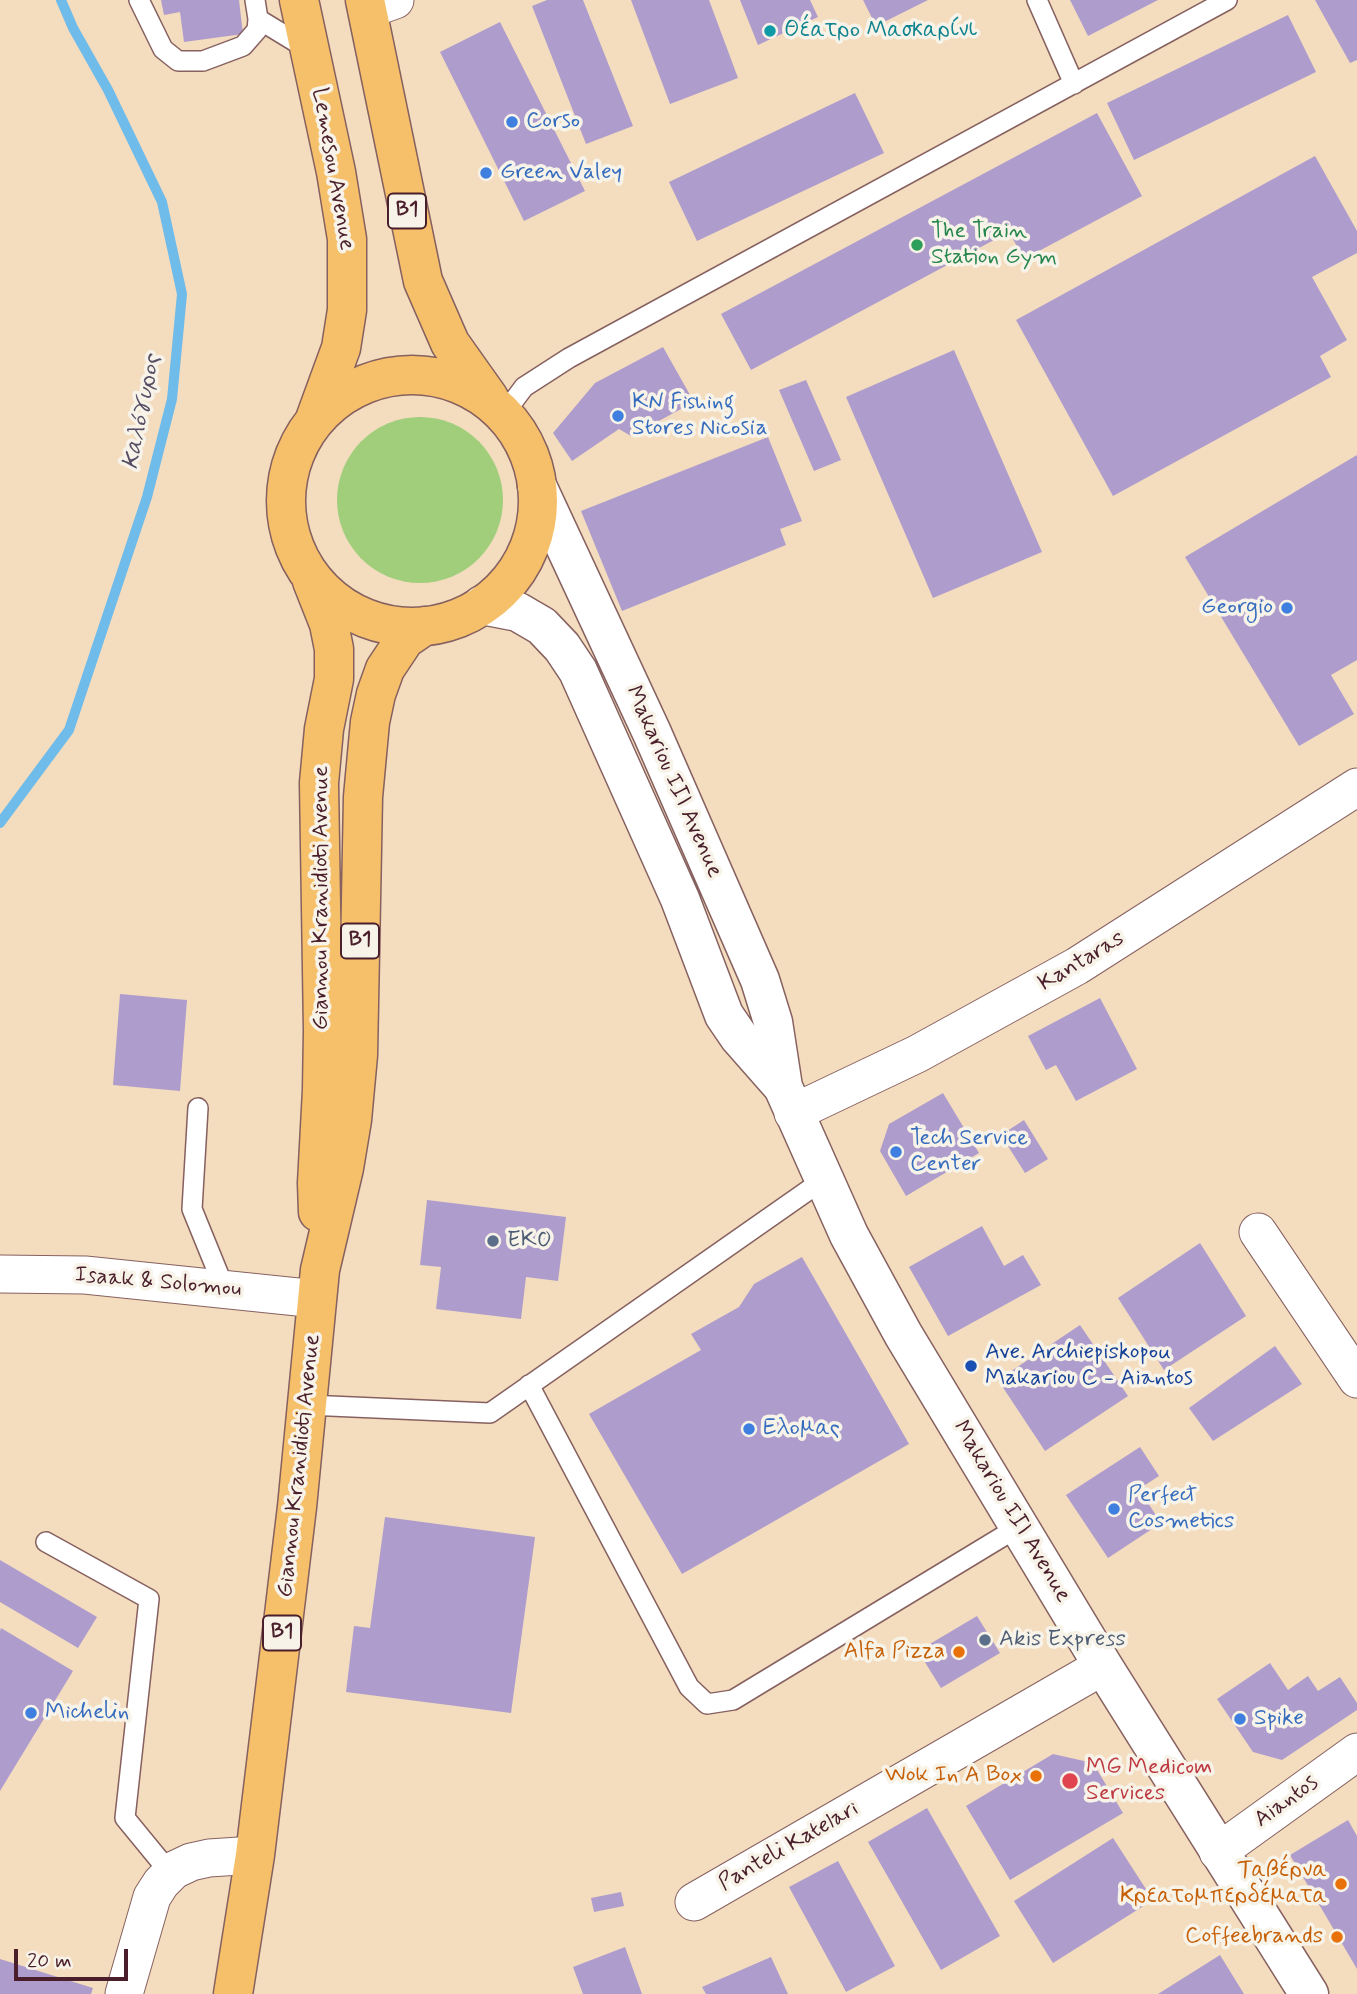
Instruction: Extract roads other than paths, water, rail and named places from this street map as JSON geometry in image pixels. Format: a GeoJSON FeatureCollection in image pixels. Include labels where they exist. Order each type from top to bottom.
{"type":"FeatureCollection","features":[{"type":"Feature","properties":{"kind":"main road","name":"Lemesou Avenue"},"geometry":{"type":"LineString","coordinates":[[299,0],[336,172],[347,239],[347,310],[341,348],[315,419]]}},
{"type":"Feature","properties":{"kind":"main road","name":"B1"},"geometry":{"type":"LineString","coordinates":[[375,3],[423,281],[450,343],[523,442],[532,463],[537,486],[537,509],[534,532],[515,573],[482,605],[454,619],[424,626],[380,622],[359,615],[331,597],[298,556],[286,516],[288,475],[303,436],[315,419],[333,402],[354,388],[377,379],[402,375],[451,381],[474,391],[499,411]]}},
{"type":"Feature","properties":{"kind":"main road","name":"Giannou Kranidioti Avenue"},"geometry":{"type":"LineString","coordinates":[[233,1994],[255,1855],[297,1507],[318,1285],[317,1183],[323,1031],[319,783],[321,748],[334,679],[334,649],[328,624],[309,573]]}},
{"type":"Feature","properties":{"kind":"main road","name":"Giannou Kranidioti Avenue"},"geometry":{"type":"LineString","coordinates":[[318,1285],[352,1120],[358,1055],[363,797],[370,722],[385,669],[405,639],[424,626]]}},
{"type":"Feature","properties":{"kind":"street","name":"Makariou III Avenue"},"geometry":{"type":"LineString","coordinates":[[537,486],[652,733],[760,980],[773,1022],[788,1100],[823,1180],[877,1289],[1103,1666],[1309,1994]]}},
{"type":"Feature","properties":{"kind":"street","name":"Makariou III Avenue"},"geometry":{"type":"LineString","coordinates":[[482,605],[518,612],[542,626],[562,647],[578,671],[680,899],[724,1015],[788,1100]]}},
{"type":"Feature","properties":{"kind":"street","name":"Kantaras"},"geometry":{"type":"LineString","coordinates":[[788,1100],[917,1054],[1077,966],[1357,787]]}},
{"type":"Feature","properties":{"kind":"street"},"geometry":{"type":"LineString","coordinates":[[1258,1232],[1357,1379]]}},
{"type":"Feature","properties":{"kind":"street","name":"Isaak & Solomou"},"geometry":{"type":"LineString","coordinates":[[0,1274],[85,1275],[225,1290],[318,1285]]}},
{"type":"Feature","properties":{"kind":"street","name":"Panteli Katelari"},"geometry":{"type":"LineString","coordinates":[[694,1902],[1103,1666]]}},
{"type":"Feature","properties":{"kind":"street","name":"Aiantos"},"geometry":{"type":"LineString","coordinates":[[1218,1852],[1357,1752]]}},
{"type":"Feature","properties":{"kind":"street"},"geometry":{"type":"LineString","coordinates":[[124,1994],[152,1897],[161,1883],[191,1862],[255,1855]]}},
{"type":"Feature","properties":{"kind":"lane"},"geometry":{"type":"LineString","coordinates":[[139,0],[163,49],[178,61],[203,61],[243,46],[257,30],[257,9]]}},
{"type":"Feature","properties":{"kind":"lane"},"geometry":{"type":"LineString","coordinates":[[1037,0],[1074,84]]}},
{"type":"Feature","properties":{"kind":"lane"},"geometry":{"type":"LineString","coordinates":[[499,411],[524,387],[569,358],[1227,0]]}},
{"type":"Feature","properties":{"kind":"lane"},"geometry":{"type":"LineString","coordinates":[[257,9],[310,51]]}},
{"type":"Feature","properties":{"kind":"lane"},"geometry":{"type":"LineString","coordinates":[[198,1108],[192,1209],[225,1290]]}},
{"type":"Feature","properties":{"kind":"lane"},"geometry":{"type":"LineString","coordinates":[[307,1405],[490,1413],[823,1180]]}},
{"type":"Feature","properties":{"kind":"lane"},"geometry":{"type":"LineString","coordinates":[[529,1385],[689,1687],[707,1704],[733,1700],[1020,1527]]}},
{"type":"Feature","properties":{"kind":"lane"},"geometry":{"type":"LineString","coordinates":[[46,1542],[149,1600],[125,1818],[171,1874]]}},
{"type":"Feature","properties":{"kind":"waterway","name":"Καλόγυρος"},"geometry":{"type":"LineString","coordinates":[[0,823],[69,730],[147,497],[172,399],[182,294],[162,202],[61,0]]}},
{"type":"Feature","properties":{"kind":"place","name":"Θέατρο Μασκαρίνι"},"geometry":{"type":"Point","coordinates":[770,31]}},
{"type":"Feature","properties":{"kind":"place","name":"Corso"},"geometry":{"type":"Point","coordinates":[512,122]}},
{"type":"Feature","properties":{"kind":"place","name":"Green Valey"},"geometry":{"type":"Point","coordinates":[486,173]}},
{"type":"Feature","properties":{"kind":"place","name":"The Train Station Gym"},"geometry":{"type":"Point","coordinates":[917,245]}},
{"type":"Feature","properties":{"kind":"place","name":"KN Fishing Stores Nicosia"},"geometry":{"type":"Point","coordinates":[618,416]}},
{"type":"Feature","properties":{"kind":"place","name":"Georgio"},"geometry":{"type":"Point","coordinates":[1287,608]}},
{"type":"Feature","properties":{"kind":"place","name":"Tech Service Center"},"geometry":{"type":"Point","coordinates":[896,1152]}},
{"type":"Feature","properties":{"kind":"place","name":"EKO"},"geometry":{"type":"Point","coordinates":[493,1241]}},
{"type":"Feature","properties":{"kind":"place","name":"Ave. Archiepiskopou Makariou C - Aiantos"},"geometry":{"type":"Point","coordinates":[971,1366]}},
{"type":"Feature","properties":{"kind":"place","name":"Ελομας"},"geometry":{"type":"Point","coordinates":[749,1429]}},
{"type":"Feature","properties":{"kind":"place","name":"Perfect Cosmetics"},"geometry":{"type":"Point","coordinates":[1114,1509]}},
{"type":"Feature","properties":{"kind":"place","name":"Akis Express"},"geometry":{"type":"Point","coordinates":[985,1640]}},
{"type":"Feature","properties":{"kind":"place","name":"Alfa Pizza"},"geometry":{"type":"Point","coordinates":[959,1652]}},
{"type":"Feature","properties":{"kind":"place","name":"Michelin"},"geometry":{"type":"Point","coordinates":[31,1713]}},
{"type":"Feature","properties":{"kind":"place","name":"Spike"},"geometry":{"type":"Point","coordinates":[1240,1719]}},
{"type":"Feature","properties":{"kind":"place","name":"Wok In A Box"},"geometry":{"type":"Point","coordinates":[1036,1776]}},
{"type":"Feature","properties":{"kind":"place","name":"MG Medicom Services"},"geometry":{"type":"Point","coordinates":[1070,1781]}},
{"type":"Feature","properties":{"kind":"place","name":"Ταβέρνα Κρεατομπερδέματα"},"geometry":{"type":"Point","coordinates":[1341,1884]}},
{"type":"Feature","properties":{"kind":"place","name":"Coffeebrands"},"geometry":{"type":"Point","coordinates":[1337,1937]}}]}
